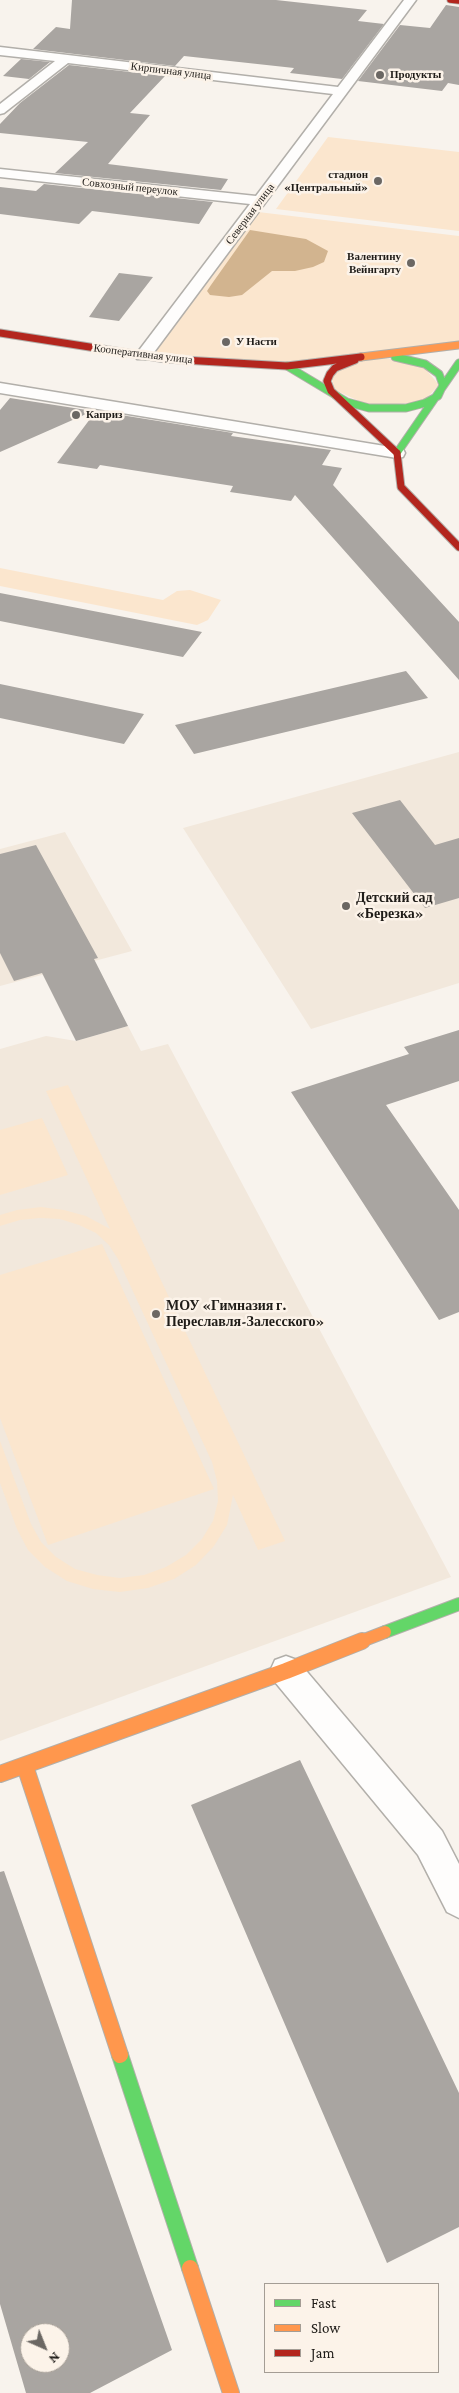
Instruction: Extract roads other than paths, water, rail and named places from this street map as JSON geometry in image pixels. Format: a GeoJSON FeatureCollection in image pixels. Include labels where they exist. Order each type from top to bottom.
{"type":"FeatureCollection","features":[{"type":"Feature","properties":{"kind":"main road"},"geometry":{"type":"LineString","coordinates":[[450,0],[459,1]]}},
{"type":"Feature","properties":{"kind":"main road","name":"Кооперативная улица"},"geometry":{"type":"LineString","coordinates":[[0,333],[166,359],[287,366],[378,356]]}},
{"type":"Feature","properties":{"kind":"main road"},"geometry":{"type":"LineString","coordinates":[[459,345],[352,360],[335,368],[327,381],[331,391],[397,453],[401,487],[459,546]]}},
{"type":"Feature","properties":{"kind":"main road"},"geometry":{"type":"LineString","coordinates":[[287,366],[331,391],[346,402],[369,408],[386,410],[406,408],[425,403],[438,396],[443,385],[438,374],[425,364],[403,358],[378,356]]}},
{"type":"Feature","properties":{"kind":"main road"},"geometry":{"type":"LineString","coordinates":[[397,453],[459,363]]}},
{"type":"Feature","properties":{"kind":"main road"},"geometry":{"type":"LineString","coordinates":[[0,1774],[286,1671],[459,1604]]}},
{"type":"Feature","properties":{"kind":"main road"},"geometry":{"type":"LineString","coordinates":[[25,1766],[232,2393]]}},
{"type":"Feature","properties":{"kind":"street","name":"Северная улица"},"geometry":{"type":"LineString","coordinates":[[143,356],[410,0]]}},
{"type":"Feature","properties":{"kind":"street","name":"Кирпичная улица"},"geometry":{"type":"LineString","coordinates":[[0,51],[342,92]]}},
{"type":"Feature","properties":{"kind":"street"},"geometry":{"type":"LineString","coordinates":[[0,110],[65,59]]}},
{"type":"Feature","properties":{"kind":"street","name":"Совхозный переулок"},"geometry":{"type":"LineString","coordinates":[[0,173],[259,201]]}},
{"type":"Feature","properties":{"kind":"street"},"geometry":{"type":"LineString","coordinates":[[0,388],[397,453]]}},
{"type":"Feature","properties":{"kind":"street"},"geometry":{"type":"LineString","coordinates":[[286,1671],[430,1843],[459,1900]]}},
{"type":"Feature","properties":{"kind":"place","name":"Продукты"},"geometry":{"type":"Point","coordinates":[380,75]}},
{"type":"Feature","properties":{"kind":"place","name":"стадион «Центральный»"},"geometry":{"type":"Point","coordinates":[378,181]}},
{"type":"Feature","properties":{"kind":"place","name":"Валентину Вейнгарту"},"geometry":{"type":"Point","coordinates":[411,263]}},
{"type":"Feature","properties":{"kind":"place","name":"У Насти"},"geometry":{"type":"Point","coordinates":[226,342]}},
{"type":"Feature","properties":{"kind":"place","name":"Каприз"},"geometry":{"type":"Point","coordinates":[76,415]}},
{"type":"Feature","properties":{"kind":"place","name":"Детский сад «Березка»"},"geometry":{"type":"Point","coordinates":[346,906]}},
{"type":"Feature","properties":{"kind":"place","name":"МОУ «Гимназия г. Переславля-Залесского»"},"geometry":{"type":"Point","coordinates":[156,1314]}}]}
